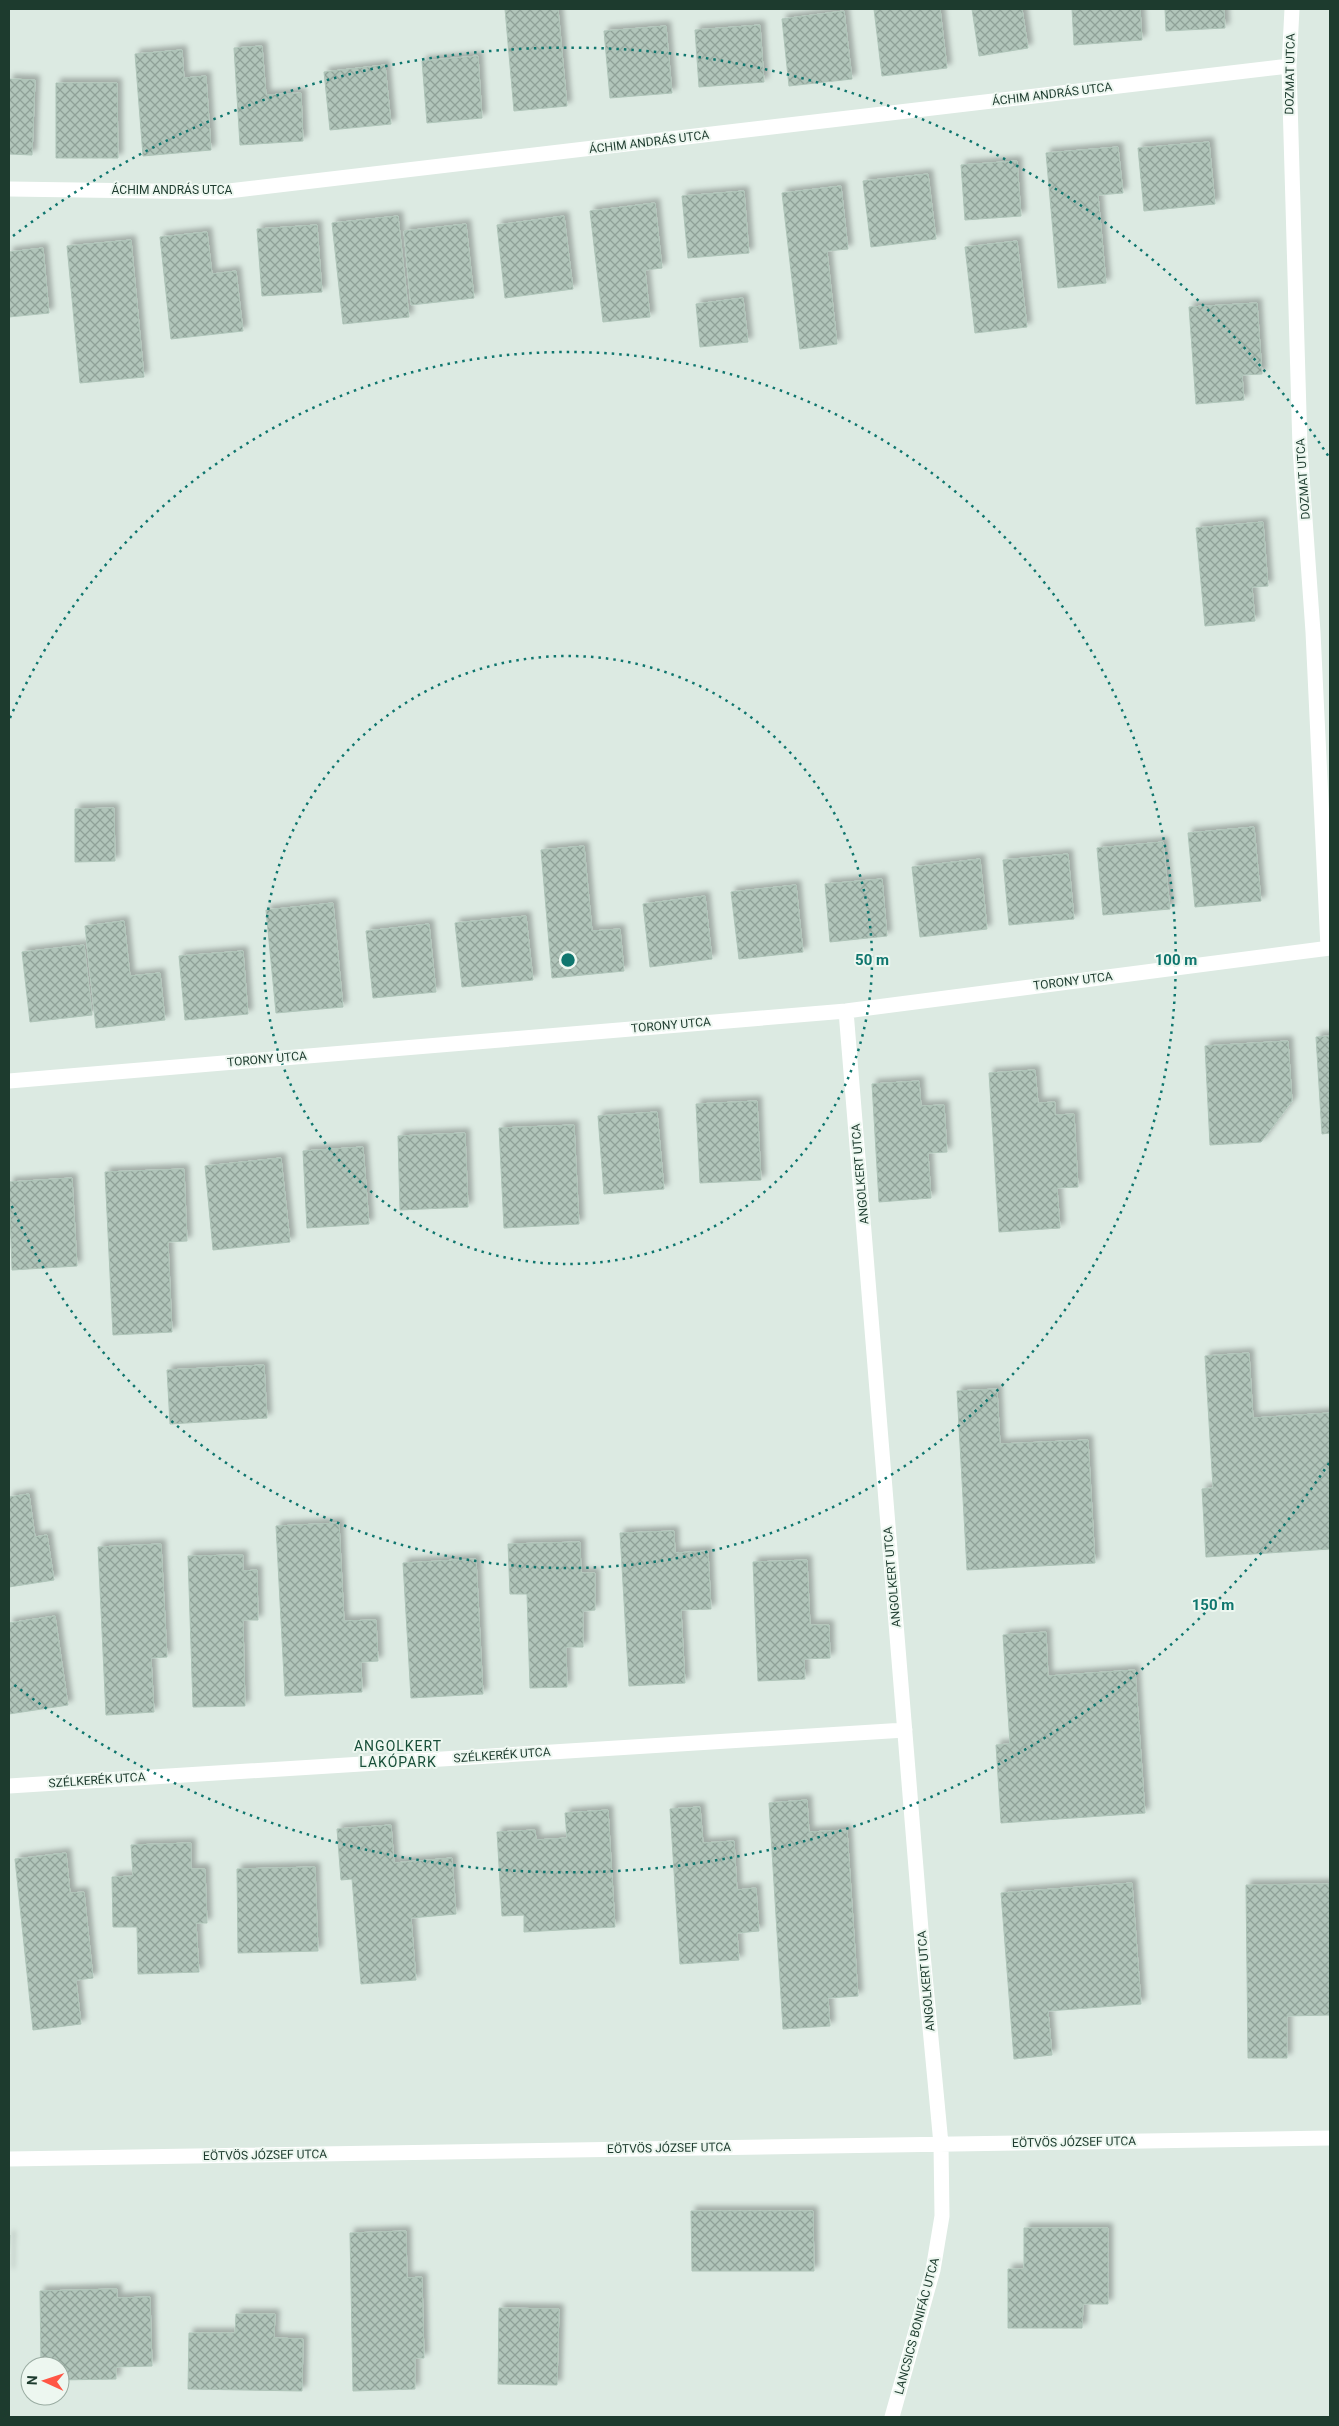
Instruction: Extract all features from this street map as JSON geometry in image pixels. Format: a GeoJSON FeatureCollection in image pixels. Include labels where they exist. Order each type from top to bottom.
{"type":"FeatureCollection","features":[{"type":"Feature","properties":{"kind":"street","name":"DOZMAT UTCA"},"geometry":{"type":"LineString","coordinates":[[1292,9],[1289,66],[1300,448],[1313,632],[1329,948]]}},
{"type":"Feature","properties":{"kind":"street","name":"ÁCHIM ANDRÁS UTCA"},"geometry":{"type":"LineString","coordinates":[[9,190],[230,191],[1289,66]]}},
{"type":"Feature","properties":{"kind":"street","name":"TORONY UTCA"},"geometry":{"type":"LineString","coordinates":[[9,1081],[846,1011],[1329,948]]}},
{"type":"Feature","properties":{"kind":"street","name":"ANGOLKERT UTCA"},"geometry":{"type":"LineString","coordinates":[[846,1011],[941,2144]]}},
{"type":"Feature","properties":{"kind":"street","name":"SZÉLKERÉK UTCA"},"geometry":{"type":"LineString","coordinates":[[9,1786],[905,1730]]}},
{"type":"Feature","properties":{"kind":"street","name":"EÖTVÖS JÓZSEF UTCA"},"geometry":{"type":"LineString","coordinates":[[9,2159],[1330,2138]]}},
{"type":"Feature","properties":{"kind":"street","name":"LANCSICS BONIFÁC UTCA"},"geometry":{"type":"LineString","coordinates":[[892,2417],[933,2270],[942,2216],[941,2144]]}},
{"type":"Feature","properties":{"kind":"building"},"geometry":{"type":"Polygon","coordinates":[[[505,9],[558,9],[567,106],[514,111],[505,9]]]}},
{"type":"Feature","properties":{"kind":"building"},"geometry":{"type":"Polygon","coordinates":[[[874,9],[940,9],[947,68],[882,76],[874,9]]]}},
{"type":"Feature","properties":{"kind":"building"},"geometry":{"type":"Polygon","coordinates":[[[972,9],[1022,9],[1028,48],[979,56],[972,9]]]}},
{"type":"Feature","properties":{"kind":"building"},"geometry":{"type":"Polygon","coordinates":[[[1072,9],[1140,9],[1142,40],[1074,45],[1072,9]]]}},
{"type":"Feature","properties":{"kind":"building"},"geometry":{"type":"Polygon","coordinates":[[[1165,9],[1224,9],[1225,28],[1166,31],[1165,9]]]}},
{"type":"Feature","properties":{"kind":"building"},"geometry":{"type":"Polygon","coordinates":[[[844,11],[852,79],[789,86],[782,19],[844,11]]]}},
{"type":"Feature","properties":{"kind":"building"},"geometry":{"type":"Polygon","coordinates":[[[760,25],[764,82],[699,87],[695,30],[760,25]]]}},
{"type":"Feature","properties":{"kind":"building"},"geometry":{"type":"Polygon","coordinates":[[[666,26],[672,93],[610,98],[604,31],[666,26]]]}},
{"type":"Feature","properties":{"kind":"building"},"geometry":{"type":"Polygon","coordinates":[[[262,46],[266,95],[301,93],[303,141],[240,145],[234,48],[262,46]]]}},
{"type":"Feature","properties":{"kind":"building"},"geometry":{"type":"Polygon","coordinates":[[[182,50],[184,78],[206,76],[211,150],[143,156],[135,54],[182,50]]]}},
{"type":"Feature","properties":{"kind":"building"},"geometry":{"type":"Polygon","coordinates":[[[478,56],[482,118],[427,123],[422,61],[478,56]]]}},
{"type":"Feature","properties":{"kind":"building"},"geometry":{"type":"Polygon","coordinates":[[[385,65],[391,124],[330,130],[324,72],[385,65]]]}},
{"type":"Feature","properties":{"kind":"building"},"geometry":{"type":"Polygon","coordinates":[[[9,79],[35,80],[32,155],[9,154],[9,79]]]}},
{"type":"Feature","properties":{"kind":"building"},"geometry":{"type":"Polygon","coordinates":[[[56,83],[117,83],[118,158],[56,158],[56,83]]]}},
{"type":"Feature","properties":{"kind":"building"},"geometry":{"type":"Polygon","coordinates":[[[1209,142],[1215,204],[1144,211],[1138,148],[1209,142]]]}},
{"type":"Feature","properties":{"kind":"building"},"geometry":{"type":"Polygon","coordinates":[[[1118,147],[1123,193],[1098,195],[1106,283],[1058,288],[1046,153],[1118,147]]]}},
{"type":"Feature","properties":{"kind":"building"},"geometry":{"type":"Polygon","coordinates":[[[1017,161],[1021,216],[965,220],[961,165],[1017,161]]]}},
{"type":"Feature","properties":{"kind":"building"},"geometry":{"type":"Polygon","coordinates":[[[928,174],[936,239],[871,247],[863,181],[928,174]]]}},
{"type":"Feature","properties":{"kind":"building"},"geometry":{"type":"Polygon","coordinates":[[[841,186],[848,249],[827,251],[837,344],[800,349],[782,193],[841,186]]]}},
{"type":"Feature","properties":{"kind":"building"},"geometry":{"type":"Polygon","coordinates":[[[744,191],[749,253],[688,258],[682,196],[744,191]]]}},
{"type":"Feature","properties":{"kind":"building"},"geometry":{"type":"Polygon","coordinates":[[[655,203],[662,268],[645,270],[650,317],[603,322],[590,211],[655,203]]]}},
{"type":"Feature","properties":{"kind":"building"},"geometry":{"type":"Polygon","coordinates":[[[398,216],[409,317],[343,324],[332,223],[398,216]]]}},
{"type":"Feature","properties":{"kind":"building"},"geometry":{"type":"Polygon","coordinates":[[[564,216],[573,289],[505,298],[497,225],[564,216]]]}},
{"type":"Feature","properties":{"kind":"building"},"geometry":{"type":"Polygon","coordinates":[[[466,224],[474,298],[411,305],[404,231],[466,224]]]}},
{"type":"Feature","properties":{"kind":"building"},"geometry":{"type":"Polygon","coordinates":[[[317,225],[322,292],[262,296],[257,229],[317,225]]]}},
{"type":"Feature","properties":{"kind":"building"},"geometry":{"type":"Polygon","coordinates":[[[207,232],[212,274],[236,271],[243,331],[171,339],[160,237],[207,232]]]}},
{"type":"Feature","properties":{"kind":"building"},"geometry":{"type":"Polygon","coordinates":[[[131,240],[144,377],[80,383],[67,246],[131,240]]]}},
{"type":"Feature","properties":{"kind":"building"},"geometry":{"type":"Polygon","coordinates":[[[1017,241],[1027,327],[975,333],[965,247],[1017,241]]]}},
{"type":"Feature","properties":{"kind":"building"},"geometry":{"type":"Polygon","coordinates":[[[43,248],[49,313],[9,317],[9,252],[43,248]]]}},
{"type":"Feature","properties":{"kind":"building"},"geometry":{"type":"Polygon","coordinates":[[[743,298],[748,342],[700,347],[696,304],[743,298]]]}},
{"type":"Feature","properties":{"kind":"building"},"geometry":{"type":"Polygon","coordinates":[[[1257,303],[1262,374],[1242,375],[1244,400],[1196,404],[1189,307],[1257,303]]]}},
{"type":"Feature","properties":{"kind":"building"},"geometry":{"type":"Polygon","coordinates":[[[1263,522],[1268,586],[1252,587],[1255,621],[1205,626],[1196,528],[1263,522]]]}},
{"type":"Feature","properties":{"kind":"building"},"geometry":{"type":"Polygon","coordinates":[[[114,808],[115,861],[75,862],[75,809],[114,808]]]}},
{"type":"Feature","properties":{"kind":"building"},"geometry":{"type":"Polygon","coordinates":[[[1254,827],[1261,901],[1195,907],[1188,833],[1254,827]]]}},
{"type":"Feature","properties":{"kind":"building"},"geometry":{"type":"Polygon","coordinates":[[[1163,842],[1170,909],[1103,915],[1097,848],[1163,842]]]}},
{"type":"Feature","properties":{"kind":"building"},"geometry":{"type":"Polygon","coordinates":[[[584,846],[592,931],[620,929],[624,971],[552,978],[541,850],[584,846]]]}},
{"type":"Feature","properties":{"kind":"building"},"geometry":{"type":"Polygon","coordinates":[[[1068,854],[1074,919],[1009,925],[1003,860],[1068,854]]]}},
{"type":"Feature","properties":{"kind":"building"},"geometry":{"type":"Polygon","coordinates":[[[980,859],[987,929],[920,937],[912,867],[980,859]]]}},
{"type":"Feature","properties":{"kind":"building"},"geometry":{"type":"Polygon","coordinates":[[[882,879],[887,936],[830,942],[825,884],[882,879]]]}},
{"type":"Feature","properties":{"kind":"building"},"geometry":{"type":"Polygon","coordinates":[[[796,885],[803,952],[739,959],[731,892],[796,885]]]}},
{"type":"Feature","properties":{"kind":"building"},"geometry":{"type":"Polygon","coordinates":[[[705,896],[712,959],[650,967],[643,904],[705,896]]]}},
{"type":"Feature","properties":{"kind":"building"},"geometry":{"type":"Polygon","coordinates":[[[333,903],[343,1007],[276,1013],[266,910],[333,903]]]}},
{"type":"Feature","properties":{"kind":"building"},"geometry":{"type":"Polygon","coordinates":[[[526,916],[533,980],[462,987],[455,923],[526,916]]]}},
{"type":"Feature","properties":{"kind":"building"},"geometry":{"type":"Polygon","coordinates":[[[124,921],[130,976],[160,973],[165,1020],[96,1028],[85,926],[124,921]]]}},
{"type":"Feature","properties":{"kind":"building"},"geometry":{"type":"Polygon","coordinates":[[[429,924],[436,992],[373,998],[366,931],[429,924]]]}},
{"type":"Feature","properties":{"kind":"building"},"geometry":{"type":"Polygon","coordinates":[[[84,945],[92,1015],[30,1022],[22,952],[84,945]]]}},
{"type":"Feature","properties":{"kind":"building"},"geometry":{"type":"Polygon","coordinates":[[[243,951],[248,1014],[185,1020],[179,956],[243,951]]]}},
{"type":"Feature","properties":{"kind":"building"},"geometry":{"type":"Polygon","coordinates":[[[1330,1036],[1330,1133],[1322,1134],[1316,1037],[1330,1036]]]}},
{"type":"Feature","properties":{"kind":"building"},"geometry":{"type":"Polygon","coordinates":[[[1288,1041],[1292,1101],[1261,1142],[1210,1145],[1205,1046],[1288,1041]]]}},
{"type":"Feature","properties":{"kind":"building"},"geometry":{"type":"Polygon","coordinates":[[[1035,1070],[1038,1103],[1055,1102],[1055,1115],[1074,1114],[1078,1187],[1057,1188],[1060,1228],[999,1232],[989,1073],[1035,1070]]]}},
{"type":"Feature","properties":{"kind":"building"},"geometry":{"type":"Polygon","coordinates":[[[919,1081],[921,1106],[944,1105],[947,1152],[928,1153],[931,1198],[879,1202],[872,1084],[919,1081]]]}},
{"type":"Feature","properties":{"kind":"building"},"geometry":{"type":"Polygon","coordinates":[[[757,1101],[761,1180],[700,1183],[696,1104],[757,1101]]]}},
{"type":"Feature","properties":{"kind":"building"},"geometry":{"type":"Polygon","coordinates":[[[657,1112],[664,1189],[604,1194],[598,1116],[657,1112]]]}},
{"type":"Feature","properties":{"kind":"building"},"geometry":{"type":"Polygon","coordinates":[[[574,1125],[579,1224],[504,1228],[499,1128],[574,1125]]]}},
{"type":"Feature","properties":{"kind":"building"},"geometry":{"type":"Polygon","coordinates":[[[465,1133],[468,1207],[400,1210],[398,1136],[465,1133]]]}},
{"type":"Feature","properties":{"kind":"building"},"geometry":{"type":"Polygon","coordinates":[[[363,1147],[369,1224],[307,1228],[303,1151],[363,1147]]]}},
{"type":"Feature","properties":{"kind":"building"},"geometry":{"type":"Polygon","coordinates":[[[281,1158],[290,1242],[213,1250],[205,1166],[281,1158]]]}},
{"type":"Feature","properties":{"kind":"building"},"geometry":{"type":"Polygon","coordinates":[[[184,1169],[187,1241],[168,1242],[172,1332],[113,1335],[105,1172],[184,1169]]]}},
{"type":"Feature","properties":{"kind":"building"},"geometry":{"type":"Polygon","coordinates":[[[72,1178],[77,1266],[12,1270],[9,1182],[72,1178]]]}},
{"type":"Feature","properties":{"kind":"building"},"geometry":{"type":"Polygon","coordinates":[[[1249,1353],[1253,1418],[1330,1413],[1330,1549],[1206,1557],[1202,1489],[1213,1488],[1205,1356],[1249,1353]]]}},
{"type":"Feature","properties":{"kind":"building"},"geometry":{"type":"Polygon","coordinates":[[[264,1365],[267,1418],[170,1424],[167,1370],[264,1365]]]}},
{"type":"Feature","properties":{"kind":"building"},"geometry":{"type":"Polygon","coordinates":[[[997,1389],[1000,1444],[1088,1440],[1095,1563],[967,1570],[957,1391],[997,1389]]]}},
{"type":"Feature","properties":{"kind":"building"},"geometry":{"type":"Polygon","coordinates":[[[29,1494],[35,1537],[47,1535],[54,1580],[9,1587],[9,1497],[29,1494]]]}},
{"type":"Feature","properties":{"kind":"building"},"geometry":{"type":"Polygon","coordinates":[[[339,1523],[344,1621],[376,1620],[378,1661],[361,1662],[362,1692],[285,1696],[276,1526],[339,1523]]]}},
{"type":"Feature","properties":{"kind":"building"},"geometry":{"type":"Polygon","coordinates":[[[674,1531],[675,1553],[708,1551],[711,1609],[681,1610],[685,1683],[629,1686],[620,1533],[674,1531]]]}},
{"type":"Feature","properties":{"kind":"building"},"geometry":{"type":"Polygon","coordinates":[[[580,1542],[581,1573],[595,1573],[595,1610],[583,1611],[583,1647],[566,1647],[567,1687],[530,1688],[527,1594],[510,1594],[508,1544],[580,1542]]]}},
{"type":"Feature","properties":{"kind":"building"},"geometry":{"type":"Polygon","coordinates":[[[161,1544],[167,1657],[151,1658],[154,1712],[106,1715],[98,1547],[161,1544]]]}},
{"type":"Feature","properties":{"kind":"building"},"geometry":{"type":"Polygon","coordinates":[[[243,1555],[243,1571],[257,1570],[258,1620],[243,1620],[245,1706],[193,1707],[188,1556],[243,1555]]]}},
{"type":"Feature","properties":{"kind":"building"},"geometry":{"type":"Polygon","coordinates":[[[476,1559],[483,1694],[411,1698],[403,1563],[476,1559]]]}},
{"type":"Feature","properties":{"kind":"building"},"geometry":{"type":"Polygon","coordinates":[[[807,1560],[810,1625],[829,1625],[830,1658],[804,1659],[805,1679],[758,1681],[753,1562],[807,1560]]]}},
{"type":"Feature","properties":{"kind":"building"},"geometry":{"type":"Polygon","coordinates":[[[55,1616],[68,1705],[9,1714],[9,1623],[55,1616]]]}},
{"type":"Feature","properties":{"kind":"building"},"geometry":{"type":"Polygon","coordinates":[[[1046,1632],[1048,1676],[1135,1670],[1145,1813],[1001,1823],[996,1745],[1010,1744],[1003,1635],[1046,1632]]]}},
{"type":"Feature","properties":{"kind":"building"},"geometry":{"type":"Polygon","coordinates":[[[807,1800],[809,1832],[847,1830],[858,1996],[828,1998],[830,2026],[783,2029],[769,1803],[807,1800]]]}},
{"type":"Feature","properties":{"kind":"building"},"geometry":{"type":"Polygon","coordinates":[[[700,1807],[703,1843],[734,1841],[737,1890],[756,1888],[759,1931],[737,1933],[739,1960],[680,1964],[670,1809],[700,1807]]]}},
{"type":"Feature","properties":{"kind":"building"},"geometry":{"type":"Polygon","coordinates":[[[608,1810],[615,1927],[524,1932],[524,1915],[502,1916],[497,1832],[535,1830],[536,1840],[567,1838],[565,1813],[608,1810]]]}},
{"type":"Feature","properties":{"kind":"building"},"geometry":{"type":"Polygon","coordinates":[[[391,1825],[394,1863],[452,1858],[456,1914],[411,1918],[416,1980],[361,1984],[352,1879],[341,1880],[337,1829],[391,1825]]]}},
{"type":"Feature","properties":{"kind":"building"},"geometry":{"type":"Polygon","coordinates":[[[191,1843],[191,1869],[205,1869],[207,1923],[196,1923],[199,1972],[138,1974],[137,1927],[113,1927],[112,1877],[133,1876],[131,1845],[191,1843]]]}},
{"type":"Feature","properties":{"kind":"building"},"geometry":{"type":"Polygon","coordinates":[[[66,1853],[70,1893],[84,1892],[93,1978],[76,1980],[81,2024],[33,2030],[15,1859],[66,1853]]]}},
{"type":"Feature","properties":{"kind":"building"},"geometry":{"type":"Polygon","coordinates":[[[315,1867],[318,1951],[238,1953],[237,1869],[315,1867]]]}},
{"type":"Feature","properties":{"kind":"building"},"geometry":{"type":"Polygon","coordinates":[[[1132,1883],[1141,2004],[1048,2011],[1052,2055],[1014,2059],[1001,1893],[1132,1883]]]}},
{"type":"Feature","properties":{"kind":"building"},"geometry":{"type":"Polygon","coordinates":[[[1330,1884],[1330,2015],[1287,2016],[1287,2058],[1248,2058],[1246,1885],[1330,1884]]]}},
{"type":"Feature","properties":{"kind":"building"},"geometry":{"type":"Polygon","coordinates":[[[691,2211],[813,2211],[814,2271],[692,2271],[691,2211]]]}},
{"type":"Feature","properties":{"kind":"building"},"geometry":{"type":"Polygon","coordinates":[[[1024,2228],[1108,2228],[1108,2304],[1083,2304],[1082,2328],[1008,2328],[1008,2269],[1024,2269],[1024,2228]]]}},
{"type":"Feature","properties":{"kind":"building"},"geometry":{"type":"Polygon","coordinates":[[[406,2231],[407,2278],[422,2277],[424,2358],[415,2358],[415,2389],[353,2391],[350,2233],[406,2231]]]}},
{"type":"Feature","properties":{"kind":"building"},"geometry":{"type":"Polygon","coordinates":[[[9,2235],[10,2235],[9,2273],[9,2235]]]}},
{"type":"Feature","properties":{"kind":"building"},"geometry":{"type":"Polygon","coordinates":[[[117,2289],[117,2298],[150,2297],[152,2366],[116,2367],[116,2379],[70,2380],[70,2356],[41,2356],[40,2291],[117,2289]]]}},
{"type":"Feature","properties":{"kind":"building"},"geometry":{"type":"Polygon","coordinates":[[[499,2308],[559,2309],[557,2385],[498,2384],[499,2308]]]}},
{"type":"Feature","properties":{"kind":"building"},"geometry":{"type":"Polygon","coordinates":[[[236,2314],[275,2314],[274,2338],[303,2339],[302,2391],[188,2389],[189,2333],[235,2333],[236,2314]]]}},
{"type":"Feature","properties":{"kind":"district","name":"ANGOLKERT LAKÓPARK"},"geometry":{"type":"Point","coordinates":[398,1754]}}]}
